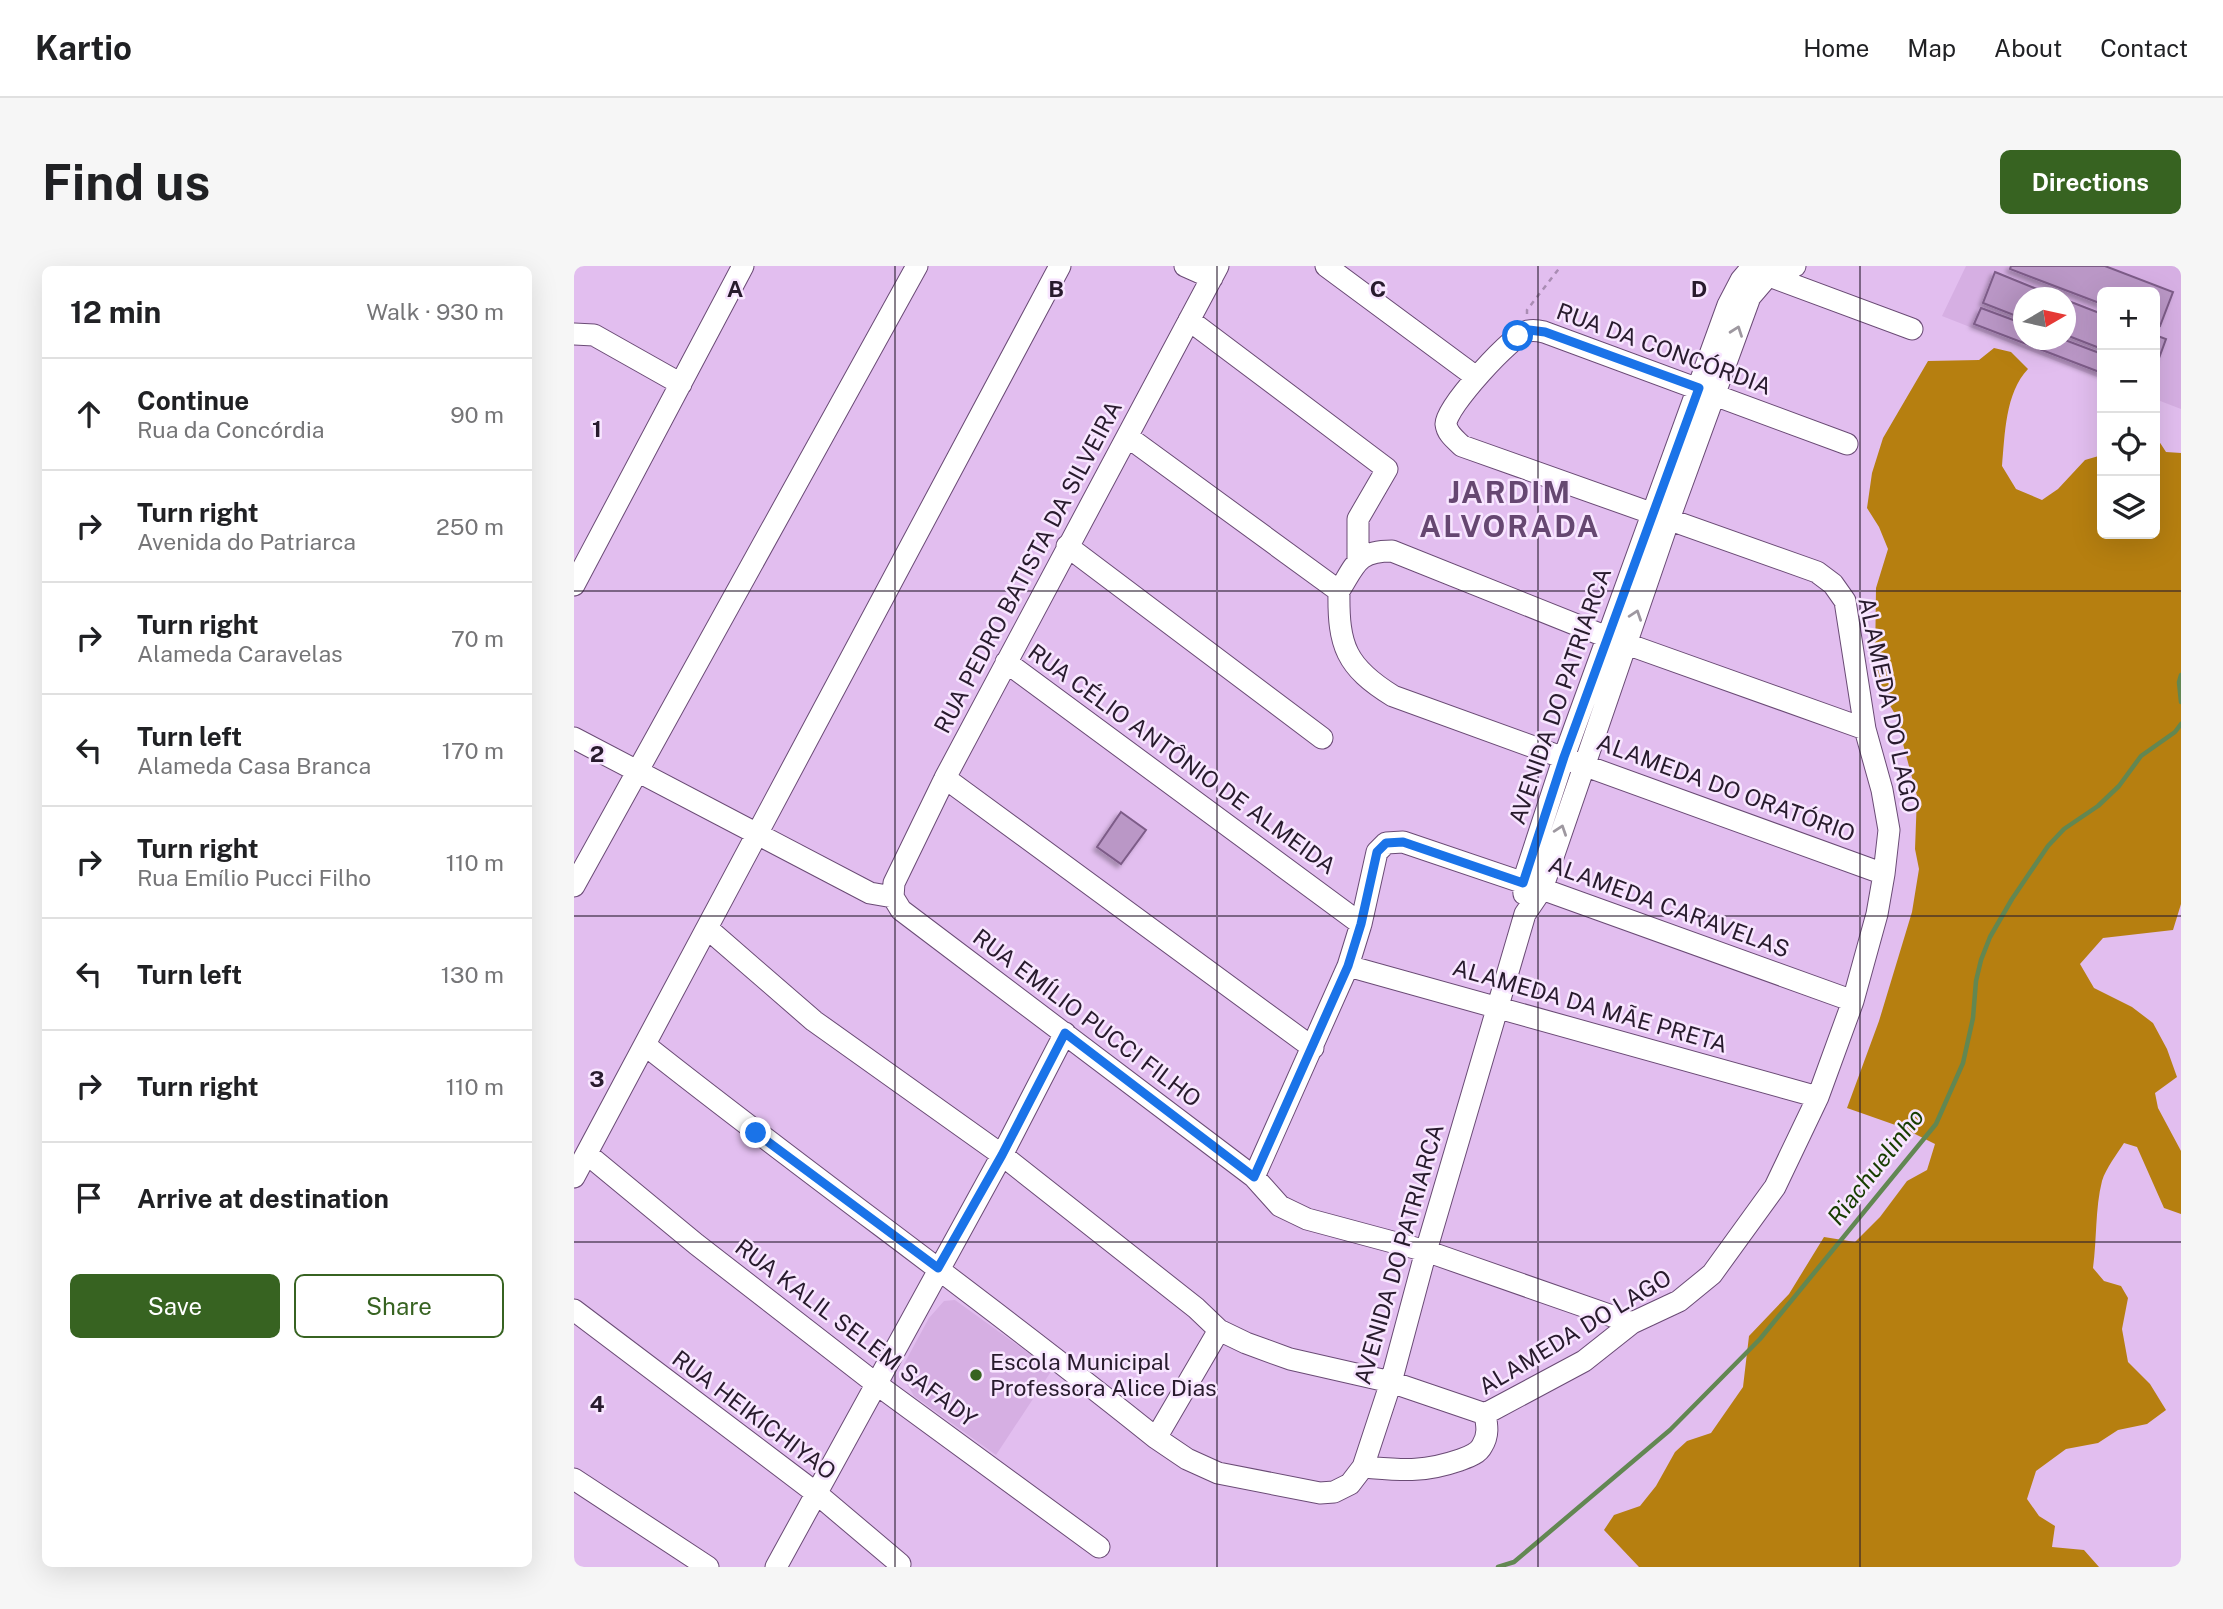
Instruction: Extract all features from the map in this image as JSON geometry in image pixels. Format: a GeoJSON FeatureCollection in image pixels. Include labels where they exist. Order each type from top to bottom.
{"type":"FeatureCollection","features":[{"type":"Feature","properties":{"kind":"street"},"geometry":{"type":"LineString","coordinates":[[574,585],[743,266]]}},
{"type":"Feature","properties":{"kind":"street"},"geometry":{"type":"LineString","coordinates":[[574,886],[917,266]]}},
{"type":"Feature","properties":{"kind":"street"},"geometry":{"type":"LineString","coordinates":[[574,1177],[1060,266]]}},
{"type":"Feature","properties":{"kind":"street"},"geometry":{"type":"LineString","coordinates":[[1185,266],[1215,272]]}},
{"type":"Feature","properties":{"kind":"street"},"geometry":{"type":"LineString","coordinates":[[1326,266],[1476,377]]}},
{"type":"Feature","properties":{"kind":"street"},"geometry":{"type":"LineString","coordinates":[[1766,269],[1912,329]]}},
{"type":"Feature","properties":{"kind":"street","name":"AVENIDA DO PATRIARCA"},"geometry":{"type":"LineString","coordinates":[[1357,1476],[1391,1382],[1426,1251],[1532,886],[1574,761],[1707,391],[1750,297],[1766,269]]}},
{"type":"Feature","properties":{"kind":"street","name":"RUA PEDRO BATISTA DA SILVEIRA"},"geometry":{"type":"LineString","coordinates":[[892,897],[894,883],[945,778],[1215,272]]}},
{"type":"Feature","properties":{"kind":"street"},"geometry":{"type":"LineString","coordinates":[[1189,320],[1387,468],[1358,519],[1358,561]]}},
{"type":"Feature","properties":{"kind":"street","name":"RUA DA CONCÓRDIA"},"geometry":{"type":"LineString","coordinates":[[1816,572],[1462,446],[1449,433],[1447,416],[1476,377],[1518,336],[1529,330],[1545,332],[1847,444]]}},
{"type":"Feature","properties":{"kind":"street"},"geometry":{"type":"LineString","coordinates":[[574,334],[594,335],[681,384]]}},
{"type":"Feature","properties":{"kind":"street"},"geometry":{"type":"LineString","coordinates":[[1128,437],[1339,591],[1358,561],[1373,551],[1392,551],[1617,640],[1865,729]]}},
{"type":"Feature","properties":{"kind":"street"},"geometry":{"type":"LineString","coordinates":[[1067,546],[1322,738]]}},
{"type":"Feature","properties":{"kind":"street","name":"ALAMEDA DO LAGO"},"geometry":{"type":"LineString","coordinates":[[645,1045],[756,1133],[938,1268],[1156,1438],[1187,1459],[1218,1473],[1320,1493],[1334,1492],[1357,1476],[1434,1469],[1471,1455],[1482,1448],[1487,1434],[1485,1414],[1584,1361],[1632,1323],[1679,1301],[1712,1274],[1775,1187],[1818,1097],[1853,1001],[1877,914],[1889,830],[1882,790],[1865,729],[1844,601],[1833,584],[1816,572]]}},
{"type":"Feature","properties":{"kind":"street","name":"ALAMEDA DO ORATÓRIO"},"geometry":{"type":"LineString","coordinates":[[1339,591],[1338,620],[1346,651],[1366,680],[1393,696],[1884,874]]}},
{"type":"Feature","properties":{"kind":"street","name":"RUA CÉLIO ANTÔNIO DE ALMEIDA"},"geometry":{"type":"LineString","coordinates":[[1006,662],[1361,924]]}},
{"type":"Feature","properties":{"kind":"street"},"geometry":{"type":"LineString","coordinates":[[574,738],[870,893],[892,897]]}},
{"type":"Feature","properties":{"kind":"street"},"geometry":{"type":"LineString","coordinates":[[945,778],[1313,1048]]}},
{"type":"Feature","properties":{"kind":"street","name":"ALAMEDA CARAVELAS"},"geometry":{"type":"LineString","coordinates":[[1361,924],[1377,852],[1386,843],[1403,842],[1853,1001]]}},
{"type":"Feature","properties":{"kind":"street","name":"RUA EMÍLIO PUCCI FILHO"},"geometry":{"type":"LineString","coordinates":[[892,897],[901,910],[1254,1177],[1280,1206],[1307,1219],[1426,1251],[1632,1323]]}},
{"type":"Feature","properties":{"kind":"street"},"geometry":{"type":"LineString","coordinates":[[1254,1177],[1348,966],[1361,924]]}},
{"type":"Feature","properties":{"kind":"street"},"geometry":{"type":"LineString","coordinates":[[708,929],[814,1021],[1002,1155],[1196,1308],[1219,1330],[1290,1359],[1391,1382],[1485,1414]]}},
{"type":"Feature","properties":{"kind":"street","name":"ALAMEDA DA MÃE PRETA"},"geometry":{"type":"LineString","coordinates":[[1348,966],[1818,1097]]}},
{"type":"Feature","properties":{"kind":"street"},"geometry":{"type":"LineString","coordinates":[[776,1567],[1002,1155],[1065,1033]]}},
{"type":"Feature","properties":{"kind":"street","name":"RUA KALIL SELEM SAFADY"},"geometry":{"type":"LineString","coordinates":[[587,1154],[696,1244],[875,1383],[1099,1547]]}},
{"type":"Feature","properties":{"kind":"street","name":"RUA HEIKICHIYAO"},"geometry":{"type":"LineString","coordinates":[[574,1310],[816,1493],[900,1564]]}},
{"type":"Feature","properties":{"kind":"street"},"geometry":{"type":"LineString","coordinates":[[1156,1438],[1219,1330]]}},
{"type":"Feature","properties":{"kind":"street"},"geometry":{"type":"LineString","coordinates":[[574,1479],[708,1567]]}},
{"type":"Feature","properties":{"kind":"path"},"geometry":{"type":"LineString","coordinates":[[1529,330],[1527,310],[1561,266]]}},
{"type":"Feature","properties":{"kind":"shaded area"},"geometry":{"type":"Polygon","coordinates":[[[1966,266],[2181,266],[2181,409],[2160,401],[2160,287],[2097,287],[2097,377],[2028,350],[2076,350],[2076,287],[2013,287],[2013,344],[1942,316],[1966,266]]]}},
{"type":"Feature","properties":{"kind":"shaded area"},"geometry":{"type":"Polygon","coordinates":[[[1994,348],[2011,352],[2028,369],[2020,379],[2010,402],[2004,441],[2002,466],[2016,489],[2042,500],[2058,489],[2085,460],[2097,456],[2097,539],[2160,539],[2160,443],[2166,452],[2181,453],[2181,904],[2173,930],[2103,938],[2080,964],[2094,988],[2132,1007],[2153,1023],[2167,1049],[2177,1077],[2155,1093],[2158,1108],[2181,1151],[2181,1214],[2164,1208],[2137,1147],[2124,1143],[2102,1181],[2093,1268],[2104,1281],[2121,1286],[2128,1298],[2122,1329],[2128,1362],[2150,1384],[2166,1410],[2147,1424],[2118,1430],[2098,1443],[2066,1449],[2036,1471],[2027,1499],[2039,1516],[2055,1526],[2052,1547],[2084,1550],[2099,1567],[1639,1567],[1604,1530],[1614,1515],[1640,1506],[1656,1486],[1675,1452],[1687,1441],[1711,1433],[1743,1387],[1749,1336],[1789,1294],[1824,1237],[1855,1242],[1880,1217],[1907,1181],[1927,1170],[1935,1144],[1901,1127],[1847,1108],[1879,1021],[1912,912],[1919,869],[1915,849],[1917,796],[1895,714],[1882,692],[1875,665],[1876,588],[1888,549],[1867,508],[1872,473],[1883,438],[1928,361],[1979,360],[1994,348]]]}},
{"type":"Feature","properties":{"kind":"shaded area","name":"Escola Municipal Professora Alice Dias"},"geometry":{"type":"Polygon","coordinates":[[[955,1300],[1052,1370],[996,1455],[914,1396],[904,1379],[904,1364],[929,1318],[944,1301],[955,1300]]]}},
{"type":"Feature","properties":{"kind":"building"},"geometry":{"type":"Polygon","coordinates":[[[2011,266],[2105,266],[2160,287],[2097,287],[2097,302],[2076,294],[2076,287],[2057,287],[2010,269],[2011,266]]]}},
{"type":"Feature","properties":{"kind":"building"},"geometry":{"type":"Polygon","coordinates":[[[1995,272],[2032,287],[2013,287],[2013,315],[1983,303],[1995,272]]]}},
{"type":"Feature","properties":{"kind":"building"},"geometry":{"type":"Polygon","coordinates":[[[2160,287],[2173,292],[2160,326],[2160,287]]]}},
{"type":"Feature","properties":{"kind":"building"},"geometry":{"type":"Polygon","coordinates":[[[2076,304],[2097,312],[2097,347],[2076,339],[2076,304]]]}},
{"type":"Feature","properties":{"kind":"building"},"geometry":{"type":"Polygon","coordinates":[[[1981,308],[2013,320],[2013,339],[1974,324],[1981,308]]]}},
{"type":"Feature","properties":{"kind":"building"},"geometry":{"type":"Polygon","coordinates":[[[2160,337],[2166,339],[2160,355],[2160,337]]]}},
{"type":"Feature","properties":{"kind":"building"},"geometry":{"type":"Polygon","coordinates":[[[2076,344],[2097,352],[2097,371],[2042,350],[2076,350],[2076,344]]]}},
{"type":"Feature","properties":{"kind":"building"},"geometry":{"type":"Polygon","coordinates":[[[1121,812],[1146,830],[1121,864],[1097,847],[1121,812]]]}},
{"type":"Feature","properties":{"kind":"waterway","name":"Riachuelinho"},"geometry":{"type":"LineString","coordinates":[[2181,675],[2181,702]]}},
{"type":"Feature","properties":{"kind":"waterway","name":"Riachuelinho"},"geometry":{"type":"LineString","coordinates":[[1498,1567],[1514,1562],[1670,1430],[1760,1339],[1936,1124],[1963,1063],[1973,1018],[1981,960],[1990,937],[2012,899],[2048,846],[2064,829],[2098,806],[2119,786],[2141,756],[2175,732],[2181,724]]}},
{"type":"Feature","properties":{"kind":"place","name":"Escola Municipal Professora Alice Dias"},"geometry":{"type":"Point","coordinates":[976,1375]}},
{"type":"Feature","properties":{"kind":"district","name":"JARDIM ALVORADA"},"geometry":{"type":"Point","coordinates":[1510,510]}},
{"type":"Feature","properties":{"kind":"route"},"geometry":{"type":"LineString","coordinates":[[756,1133],[938,1268],[1002,1155],[1065,1033],[1254,1177],[1348,966],[1361,924],[1377,852],[1386,843],[1403,842],[1523,883],[1564,757],[1699,388],[1545,332],[1529,330],[1518,336]]}}]}
